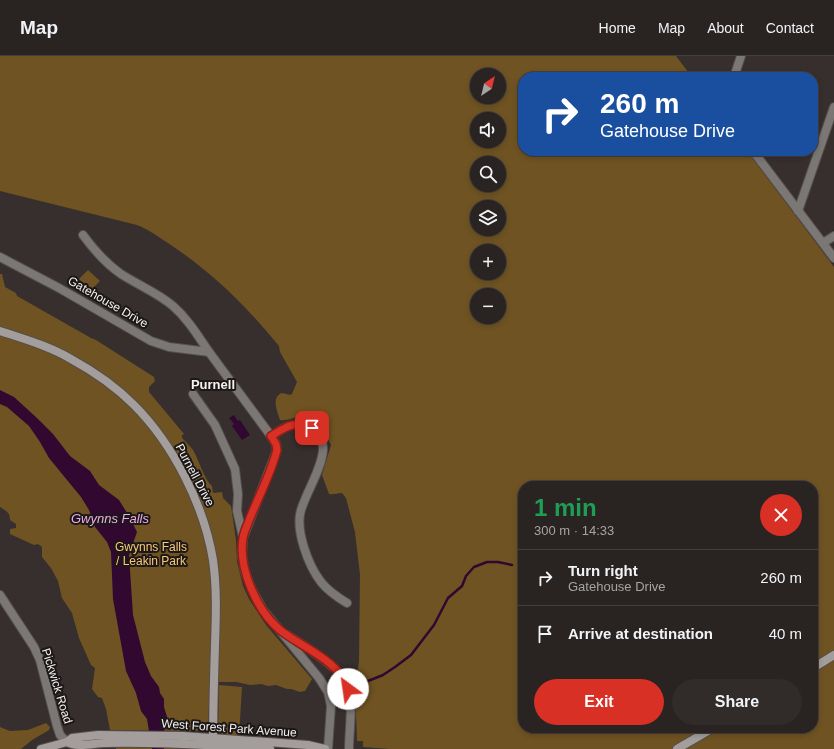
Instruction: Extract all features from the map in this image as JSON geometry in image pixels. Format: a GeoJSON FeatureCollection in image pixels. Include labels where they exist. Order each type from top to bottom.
{"type":"FeatureCollection","features":[{"type":"Feature","properties":{"kind":"street"},"geometry":{"type":"LineString","coordinates":[[736,72],[741,56]]}},
{"type":"Feature","properties":{"kind":"street"},"geometry":{"type":"LineString","coordinates":[[818,153],[834,107]]}},
{"type":"Feature","properties":{"kind":"street"},"geometry":{"type":"LineString","coordinates":[[757,156],[834,258]]}},
{"type":"Feature","properties":{"kind":"street"},"geometry":{"type":"LineString","coordinates":[[798,211],[817,156]]}},
{"type":"Feature","properties":{"kind":"street"},"geometry":{"type":"LineString","coordinates":[[83,235],[101,258],[121,274],[158,295],[173,306],[192,326],[209,352],[276,444],[277,450],[275,456],[243,538]]}},
{"type":"Feature","properties":{"kind":"street"},"geometry":{"type":"LineString","coordinates":[[823,243],[834,236]]}},
{"type":"Feature","properties":{"kind":"street","name":"Gatehouse Drive"},"geometry":{"type":"LineString","coordinates":[[0,257],[60,288],[151,341],[169,347],[209,352]]}},
{"type":"Feature","properties":{"kind":"street","name":"Purnell Drive"},"geometry":{"type":"LineString","coordinates":[[0,332],[49,348],[70,358],[113,387],[134,405],[152,425],[181,470],[204,521],[213,560],[216,608],[213,741]]}},
{"type":"Feature","properties":{"kind":"street"},"geometry":{"type":"LineString","coordinates":[[193,394],[215,425],[235,469],[238,494],[237,511],[243,538],[242,556],[245,572],[252,590],[263,610],[319,678],[328,692],[331,706],[326,749]]}},
{"type":"Feature","properties":{"kind":"street"},"geometry":{"type":"LineString","coordinates":[[271,436],[286,427],[294,424],[300,424],[315,431],[323,442],[323,455],[301,510],[299,528],[307,556],[321,582],[347,603]]}},
{"type":"Feature","properties":{"kind":"street","name":"Pickwick Road"},"geometry":{"type":"LineString","coordinates":[[0,595],[34,647],[40,660],[57,726],[60,735],[67,742]]}},
{"type":"Feature","properties":{"kind":"street"},"geometry":{"type":"LineString","coordinates":[[280,630],[329,664],[345,680],[349,693],[350,708],[349,749]]}},
{"type":"Feature","properties":{"kind":"street"},"geometry":{"type":"LineString","coordinates":[[818,665],[834,655]]}},
{"type":"Feature","properties":{"kind":"street"},"geometry":{"type":"LineString","coordinates":[[678,749],[705,733]]}},
{"type":"Feature","properties":{"kind":"street"},"geometry":{"type":"LineString","coordinates":[[41,749],[79,737],[98,735],[130,739]]}},
{"type":"Feature","properties":{"kind":"street"},"geometry":{"type":"LineString","coordinates":[[67,742],[73,746],[79,747],[130,739]]}},
{"type":"Feature","properties":{"kind":"street","name":"West Forest Park Avenue"},"geometry":{"type":"LineString","coordinates":[[130,739],[183,739],[308,745],[326,749]]}},
{"type":"Feature","properties":{"kind":"street","name":"West Forest Park Avenue"},"geometry":{"type":"LineString","coordinates":[[213,741],[270,749]]}},
{"type":"Feature","properties":{"kind":"green space"},"geometry":{"type":"Polygon","coordinates":[[[0,56],[676,56],[688,72],[518,72],[518,156],[751,156],[834,267],[834,749],[390,749],[363,747],[363,741],[357,741],[355,685],[359,662],[360,575],[355,532],[346,498],[342,493],[329,494],[322,475],[331,445],[323,429],[310,418],[298,417],[280,420],[276,405],[277,398],[282,393],[292,394],[297,382],[280,352],[279,346],[255,318],[216,279],[187,256],[146,229],[137,225],[0,191],[0,56]]]}},
{"type":"Feature","properties":{"kind":"green space"},"geometry":{"type":"Polygon","coordinates":[[[88,270],[100,281],[91,290],[79,279],[88,270]]]}},
{"type":"Feature","properties":{"kind":"green space"},"geometry":{"type":"Polygon","coordinates":[[[0,274],[2,274],[5,287],[16,293],[17,296],[96,340],[154,377],[155,381],[149,387],[149,392],[184,434],[182,435],[182,438],[193,450],[209,483],[212,486],[213,493],[222,492],[223,498],[231,506],[236,540],[237,562],[243,586],[249,599],[266,625],[312,679],[305,691],[300,692],[276,685],[268,686],[261,684],[250,685],[236,682],[217,682],[212,539],[197,491],[182,465],[152,420],[78,359],[49,344],[0,327],[0,274]]]}},
{"type":"Feature","properties":{"kind":"green space","name":"Gwynns Falls / Leakin Park"},"geometry":{"type":"Polygon","coordinates":[[[0,334],[64,358],[82,368],[112,389],[130,405],[145,422],[169,456],[190,493],[205,532],[212,572],[213,590],[213,646],[208,721],[206,727],[203,729],[196,731],[110,730],[106,709],[102,698],[98,697],[92,689],[95,668],[91,665],[79,638],[72,613],[62,598],[58,581],[51,568],[42,557],[42,547],[38,544],[34,545],[10,534],[10,529],[16,528],[16,524],[10,520],[7,512],[0,507],[0,334]]]}},
{"type":"Feature","properties":{"kind":"green space"},"geometry":{"type":"Polygon","coordinates":[[[219,685],[242,687],[239,736],[223,735],[219,731],[219,685]]]}},
{"type":"Feature","properties":{"kind":"green space"},"geometry":{"type":"Polygon","coordinates":[[[46,723],[50,727],[49,730],[32,740],[21,749],[0,749],[0,727],[10,731],[28,730],[46,723]]]}},
{"type":"Feature","properties":{"kind":"green space"},"geometry":{"type":"Polygon","coordinates":[[[116,745],[214,749],[116,749],[116,745]]]}},
{"type":"Feature","properties":{"kind":"water","name":"Gwynns Falls"},"geometry":{"type":"Polygon","coordinates":[[[0,390],[14,397],[37,418],[53,434],[70,456],[90,471],[99,485],[119,500],[137,532],[129,555],[133,615],[145,662],[164,699],[164,707],[168,720],[163,734],[164,749],[152,749],[147,719],[141,711],[136,693],[126,671],[113,599],[111,552],[107,542],[95,527],[89,510],[81,497],[49,458],[29,426],[7,407],[0,404],[0,390]]]}},
{"type":"Feature","properties":{"kind":"water"},"geometry":{"type":"Polygon","coordinates":[[[234,415],[238,421],[240,420],[250,435],[242,440],[232,426],[234,424],[229,418],[234,415]]]}},
{"type":"Feature","properties":{"kind":"waterway"},"geometry":{"type":"LineString","coordinates":[[363,683],[383,675],[411,655],[434,625],[448,598],[462,586],[466,576],[474,567],[487,562],[498,562],[512,565]]}},
{"type":"Feature","properties":{"kind":"district","name":"Purnell"},"geometry":{"type":"Point","coordinates":[213,384]}},
{"type":"Feature","properties":{"kind":"route"},"geometry":{"type":"LineString","coordinates":[[312,428],[300,424],[294,424],[271,436],[276,444],[277,450],[243,538],[242,556],[245,572],[252,590],[267,616],[280,630],[309,649],[337,671],[345,680],[348,689]]}}]}
